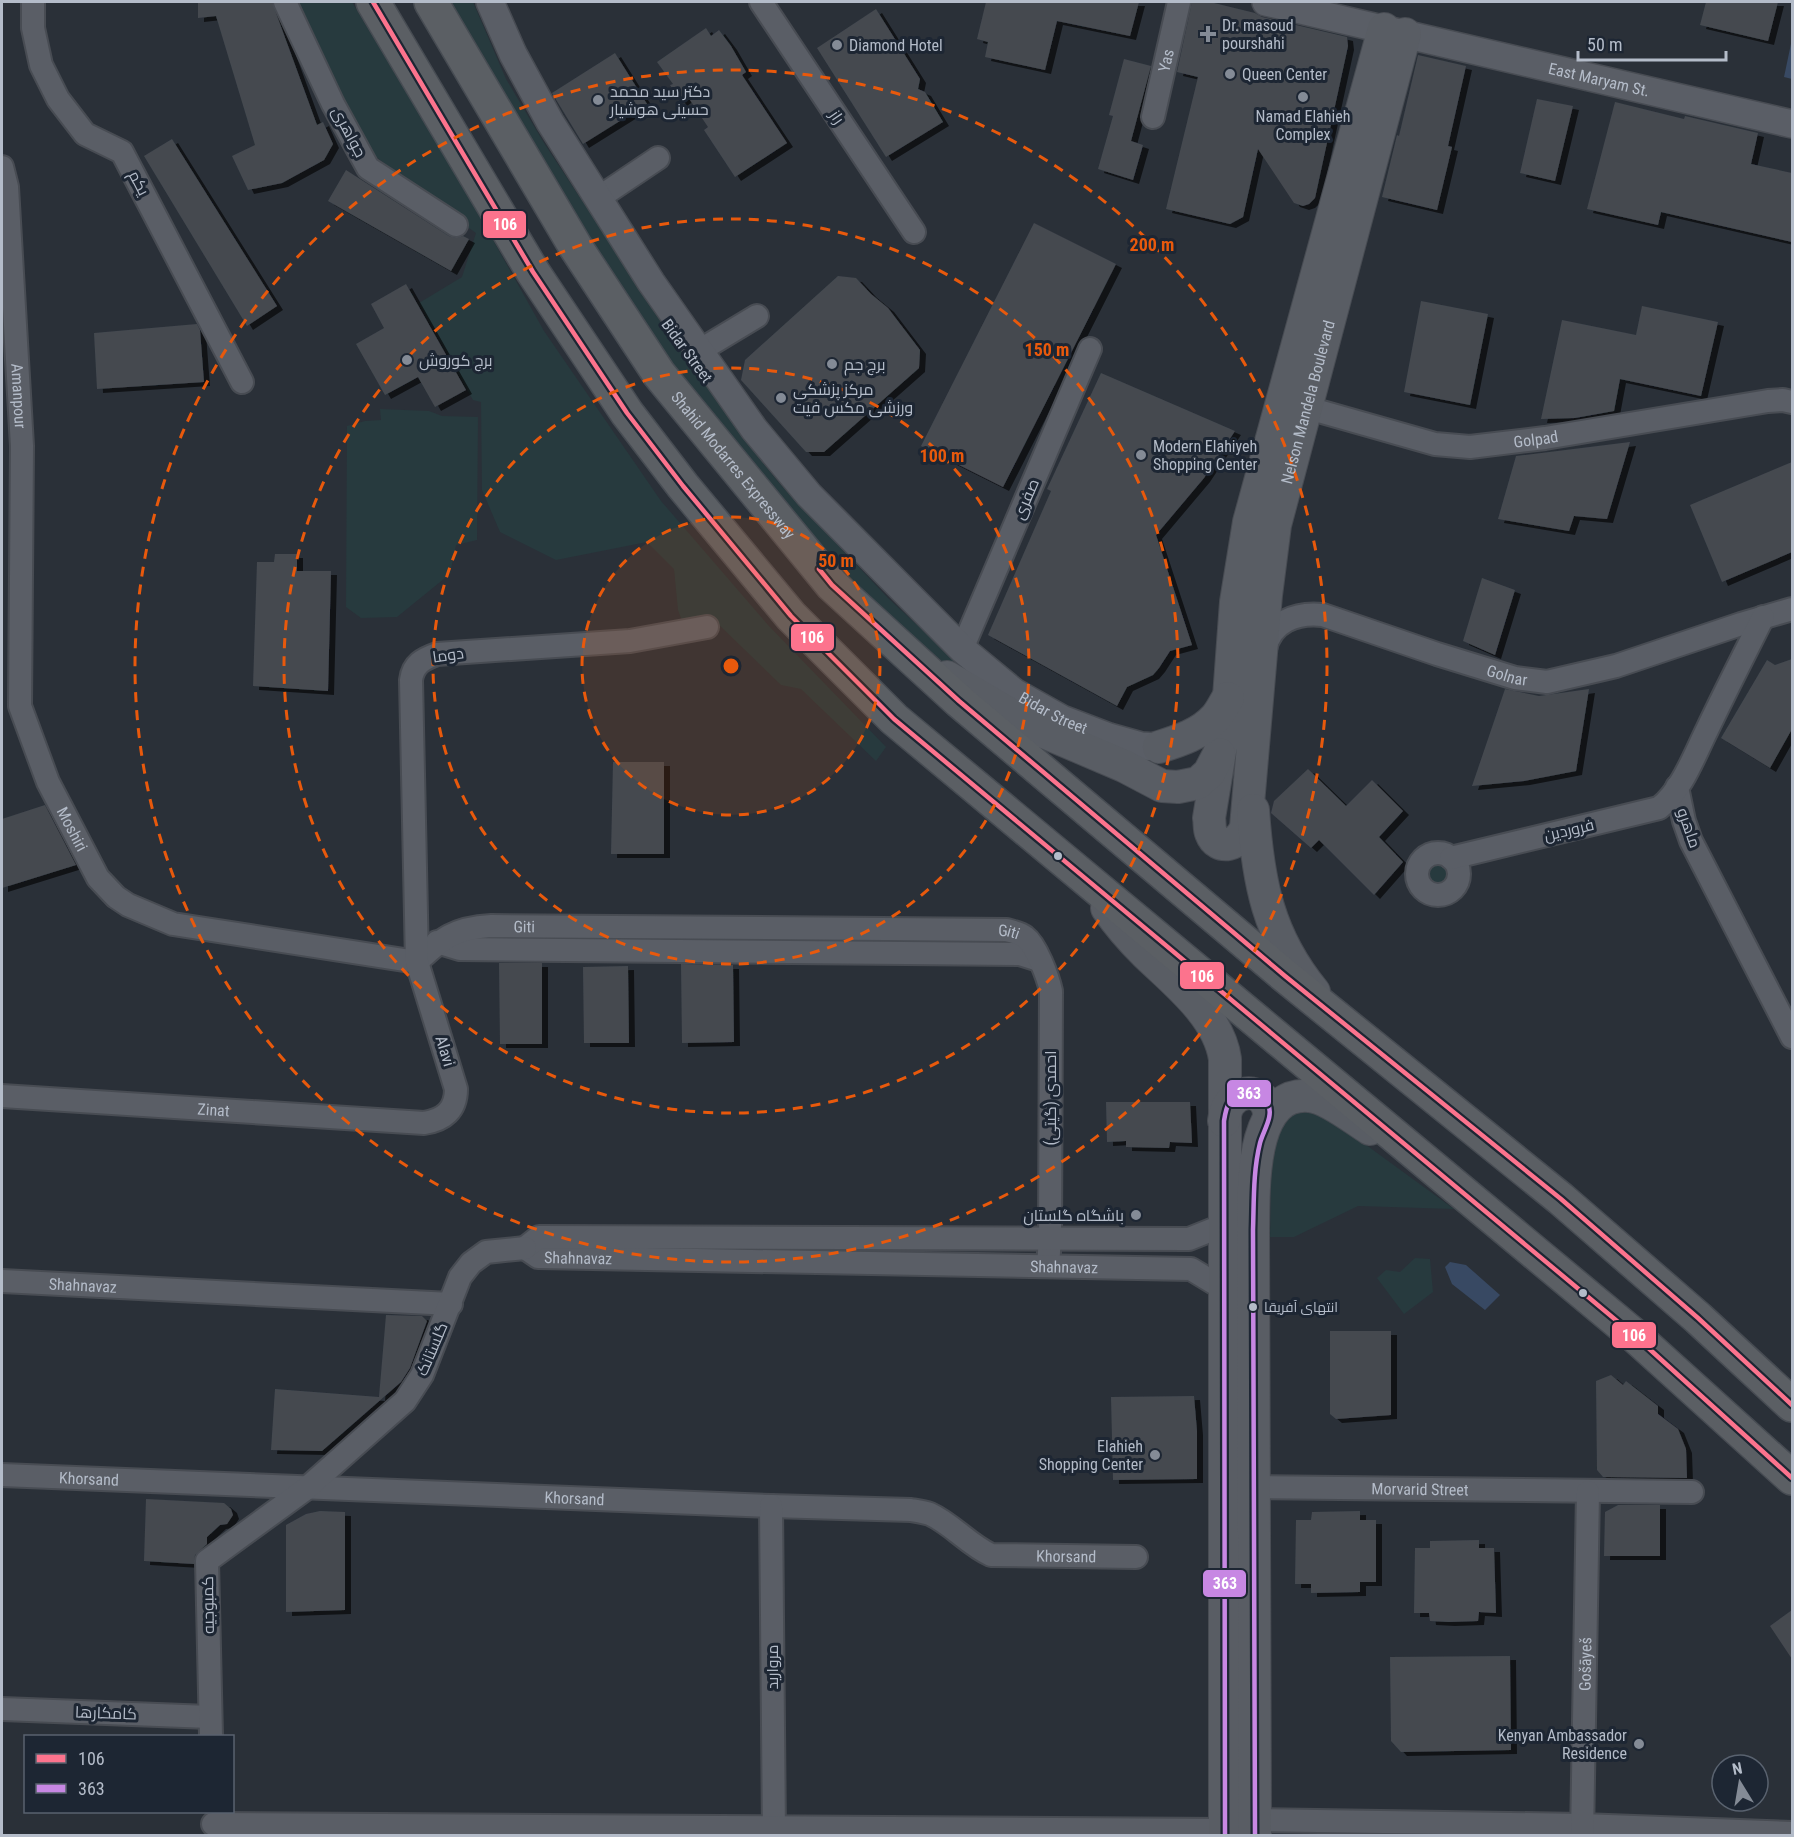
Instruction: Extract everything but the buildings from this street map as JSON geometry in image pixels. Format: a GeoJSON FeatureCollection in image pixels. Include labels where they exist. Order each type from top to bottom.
{"type":"FeatureCollection","features":[{"type":"Feature","properties":{"kind":"highway"},"geometry":{"type":"LineString","coordinates":[[373,2],[533,272],[627,413],[683,486],[791,616],[894,719],[1635,1336],[1792,1478]]}},
{"type":"Feature","properties":{"kind":"highway","name":"Shahid Modarres Expressway"},"geometry":{"type":"LineString","coordinates":[[430,2],[575,246],[659,374],[832,585],[959,701],[1332,1014],[1562,1199],[1792,1405]]}},
{"type":"Feature","properties":{"kind":"highway"},"geometry":{"type":"LineString","coordinates":[[1763,1377],[1792,1397]]}},
{"type":"Feature","properties":{"kind":"highway"},"geometry":{"type":"LineString","coordinates":[[1727,1418],[1792,1500]]}},
{"type":"Feature","properties":{"kind":"main road","name":"Nelson Mandela Boulevard"},"geometry":{"type":"LineString","coordinates":[[1294,404],[1266,594],[1246,827],[1242,837],[1233,843],[1221,843],[1213,837],[1210,825],[1229,697],[1236,602],[1249,522],[1294,404],[1394,32]]}},
{"type":"Feature","properties":{"kind":"main road"},"geometry":{"type":"LineString","coordinates":[[882,632],[969,691],[1010,715],[1167,787],[1198,783],[1209,773],[1219,754]]}},
{"type":"Feature","properties":{"kind":"main road"},"geometry":{"type":"LineString","coordinates":[[1159,747],[1183,740],[1214,719],[1229,697]]}},
{"type":"Feature","properties":{"kind":"main road"},"geometry":{"type":"LineString","coordinates":[[1148,780],[1161,781],[1168,778],[1173,774],[1176,766],[1171,753],[1159,747]]}},
{"type":"Feature","properties":{"kind":"main road"},"geometry":{"type":"LineString","coordinates":[[1251,779],[1259,870],[1268,909],[1281,942],[1293,964],[1332,1014]]}},
{"type":"Feature","properties":{"kind":"main road"},"geometry":{"type":"LineString","coordinates":[[1090,884],[1114,919],[1207,1016],[1220,1037],[1225,1059],[1224,1289],[1240,1830]]}},
{"type":"Feature","properties":{"kind":"main road"},"geometry":{"type":"LineString","coordinates":[[1224,1121],[1234,1098],[1246,1094],[1265,1099],[1270,1109],[1260,1142],[1254,1179],[1254,1487],[1240,1830]]}},
{"type":"Feature","properties":{"kind":"main road"},"geometry":{"type":"LineString","coordinates":[[1269,1117],[1282,1102],[1294,1097],[1310,1096],[1323,1100],[1427,1163]]}},
{"type":"Feature","properties":{"kind":"street","name":"یکم"},"geometry":{"type":"LineString","coordinates":[[33,2],[33,28],[41,65],[58,99],[85,134],[122,152],[242,382]]}},
{"type":"Feature","properties":{"kind":"street","name":"جواهری"},"geometry":{"type":"LineString","coordinates":[[285,2],[333,104],[368,168],[456,225]]}},
{"type":"Feature","properties":{"kind":"street","name":"Bidar Street"},"geometry":{"type":"LineString","coordinates":[[477,2],[502,59],[547,142],[640,286],[768,463],[921,628],[946,644],[962,649]]}},
{"type":"Feature","properties":{"kind":"street","name":"Bidar Street"},"geometry":{"type":"LineString","coordinates":[[490,2],[513,54],[550,122],[597,199],[699,351],[776,458],[809,495],[962,649],[1014,692],[1062,719],[1128,743],[1159,747]]}},
{"type":"Feature","properties":{"kind":"street","name":"راز"},"geometry":{"type":"LineString","coordinates":[[761,2],[914,232]]}},
{"type":"Feature","properties":{"kind":"street","name":"Yas"},"geometry":{"type":"LineString","coordinates":[[1153,117],[1179,2]]}},
{"type":"Feature","properties":{"kind":"street","name":"East Maryam St."},"geometry":{"type":"LineString","coordinates":[[1266,2],[1792,124]]}},
{"type":"Feature","properties":{"kind":"street"},"geometry":{"type":"LineString","coordinates":[[597,199],[658,158]]}},
{"type":"Feature","properties":{"kind":"street","name":"Amanpour"},"geometry":{"type":"LineString","coordinates":[[2,167],[7,187],[12,446]]}},
{"type":"Feature","properties":{"kind":"street"},"geometry":{"type":"LineString","coordinates":[[699,351],[757,316]]}},
{"type":"Feature","properties":{"kind":"street","name":"صفری"},"geometry":{"type":"LineString","coordinates":[[962,649],[1090,349]]}},
{"type":"Feature","properties":{"kind":"street","name":"Golpad"},"geometry":{"type":"LineString","coordinates":[[1294,404],[1435,444],[1470,447],[1545,438],[1768,401],[1792,402]]}},
{"type":"Feature","properties":{"kind":"street","name":"Moshiri"},"geometry":{"type":"LineString","coordinates":[[12,446],[20,706],[48,782],[98,878],[116,897],[128,905],[173,924],[417,962]]}},
{"type":"Feature","properties":{"kind":"street","name":"Golnar"},"geometry":{"type":"LineString","coordinates":[[1259,674],[1266,642],[1276,626],[1294,618],[1315,614],[1515,678],[1547,682],[1616,666],[1792,609]]}},
{"type":"Feature","properties":{"kind":"street","name":"ماهرو"},"geometry":{"type":"LineString","coordinates":[[1763,617],[1677,787],[1684,821],[1692,842],[1792,1037]]}},
{"type":"Feature","properties":{"kind":"street","name":"دوما"},"geometry":{"type":"LineString","coordinates":[[417,962],[411,680],[417,663],[437,654],[630,641],[707,627]]}},
{"type":"Feature","properties":{"kind":"street","name":"فروردین"},"geometry":{"type":"LineString","coordinates":[[1451,858],[1659,808],[1671,798],[1677,787]]}},
{"type":"Feature","properties":{"kind":"street","name":"Giti"},"geometry":{"type":"LineString","coordinates":[[417,962],[437,942],[464,929],[491,926],[1007,930],[1024,936],[1031,942],[1039,960]]}},
{"type":"Feature","properties":{"kind":"street","name":"احمدی (گیتی)"},"geometry":{"type":"LineString","coordinates":[[1039,960],[1051,991],[1050,1238]]}},
{"type":"Feature","properties":{"kind":"street","name":"Alavi"},"geometry":{"type":"LineString","coordinates":[[417,962],[456,1089],[456,1099],[448,1114],[435,1121],[424,1123]]}},
{"type":"Feature","properties":{"kind":"street","name":"Zinat"},"geometry":{"type":"LineString","coordinates":[[2,1096],[424,1123]]}},
{"type":"Feature","properties":{"kind":"street","name":"Shahnavaz"},"geometry":{"type":"LineString","coordinates":[[534,1247],[1050,1238],[1189,1239],[1224,1225]]}},
{"type":"Feature","properties":{"kind":"street"},"geometry":{"type":"LineString","coordinates":[[1048,1266],[1050,1238]]}},
{"type":"Feature","properties":{"kind":"street","name":"Shahnavaz"},"geometry":{"type":"LineString","coordinates":[[534,1247],[1191,1269],[1224,1289]]}},
{"type":"Feature","properties":{"kind":"street","name":"گلستانک"},"geometry":{"type":"LineString","coordinates":[[307,1488],[405,1401],[422,1375],[460,1277],[471,1263],[486,1252],[534,1247]]}},
{"type":"Feature","properties":{"kind":"street","name":"Shahnavaz"},"geometry":{"type":"LineString","coordinates":[[2,1281],[451,1304]]}},
{"type":"Feature","properties":{"kind":"street","name":"Khorsand"},"geometry":{"type":"LineString","coordinates":[[2,1475],[910,1510],[929,1514],[942,1521],[980,1550],[991,1554],[1136,1557]]}},
{"type":"Feature","properties":{"kind":"street","name":"Morvarid Street"},"geometry":{"type":"LineString","coordinates":[[1254,1487],[1692,1492]]}},
{"type":"Feature","properties":{"kind":"street","name":"کمبوجیه"},"geometry":{"type":"LineString","coordinates":[[210,1727],[207,1561],[307,1488]]}},
{"type":"Feature","properties":{"kind":"street","name":"Gošāyeš"},"geometry":{"type":"LineString","coordinates":[[1582,1830],[1588,1492]]}},
{"type":"Feature","properties":{"kind":"street","name":"مروارید"},"geometry":{"type":"LineString","coordinates":[[771,1506],[774,1831]]}},
{"type":"Feature","properties":{"kind":"street","name":"کامکارها"},"geometry":{"type":"LineString","coordinates":[[2,1709],[210,1727]]}},
{"type":"Feature","properties":{"kind":"street"},"geometry":{"type":"LineString","coordinates":[[213,1824],[774,1831],[1582,1830],[1792,1833]]}},
{"type":"Feature","properties":{"kind":"green space"},"geometry":{"type":"Polygon","coordinates":[[[295,2],[352,2],[470,199],[544,331],[661,501],[768,625],[886,747],[876,761],[801,689],[781,685],[712,618],[684,626],[678,610],[674,569],[647,542],[556,560],[500,532],[482,490],[481,402],[473,400],[419,303],[462,277],[476,233],[435,204],[370,152],[323,71],[295,2]]]}},
{"type":"Feature","properties":{"kind":"green space"},"geometry":{"type":"Polygon","coordinates":[[[441,2],[473,2],[506,79],[544,143],[616,252],[759,458],[780,484],[888,598],[945,651],[1000,696],[949,667],[862,592],[780,508],[675,377],[441,2]]]}},
{"type":"Feature","properties":{"kind":"green space"},"geometry":{"type":"Polygon","coordinates":[[[380,409],[429,411],[442,416],[478,417],[477,540],[456,545],[450,574],[397,617],[361,618],[346,607],[347,426],[381,420],[380,409]]]}},
{"type":"Feature","properties":{"kind":"green space"},"geometry":{"type":"Polygon","coordinates":[[[1438,858],[1449,863],[1454,874],[1449,885],[1438,890],[1427,885],[1422,874],[1427,863],[1438,858]]]}},
{"type":"Feature","properties":{"kind":"green space"},"geometry":{"type":"Polygon","coordinates":[[[1314,1107],[1454,1209],[1358,1206],[1294,1237],[1270,1237],[1272,1134],[1281,1117],[1314,1107]]]}},
{"type":"Feature","properties":{"kind":"green space"},"geometry":{"type":"Polygon","coordinates":[[[1415,1258],[1430,1259],[1433,1292],[1404,1314],[1377,1278],[1386,1270],[1400,1272],[1415,1258]]]}},
{"type":"Feature","properties":{"kind":"water"},"geometry":{"type":"Polygon","coordinates":[[[1792,39],[1792,79],[1784,77],[1792,39]]]}},
{"type":"Feature","properties":{"kind":"water"},"geometry":{"type":"Polygon","coordinates":[[[1450,1262],[1466,1265],[1500,1295],[1485,1310],[1452,1284],[1445,1267],[1450,1262]]]}},
{"type":"Feature","properties":{"kind":"transit line","name":"106"},"geometry":{"type":"LineString","coordinates":[[373,2],[533,272],[627,413],[683,486],[791,616],[894,719],[1635,1336],[1792,1478]]}},
{"type":"Feature","properties":{"kind":"transit line","name":"106"},"geometry":{"type":"LineString","coordinates":[[819,569],[832,585],[959,701],[1285,976],[1561,1199],[1698,1318],[1792,1405]]}},
{"type":"Feature","properties":{"kind":"transit line","name":"363"},"geometry":{"type":"LineString","coordinates":[[1225,1836],[1224,1121],[1229,1103],[1237,1096],[1249,1093],[1265,1099],[1270,1109],[1256,1164],[1253,1230],[1255,1836]]}},
{"type":"Feature","properties":{"kind":"place","name":"Dr. masoud pourshahi"},"geometry":{"type":"Point","coordinates":[1208,34]}},
{"type":"Feature","properties":{"kind":"place","name":"Diamond Hotel"},"geometry":{"type":"Point","coordinates":[837,45]}},
{"type":"Feature","properties":{"kind":"place","name":"Queen Center"},"geometry":{"type":"Point","coordinates":[1230,74]}},
{"type":"Feature","properties":{"kind":"place","name":"Namad Elahieh Complex"},"geometry":{"type":"Point","coordinates":[1303,97]}},
{"type":"Feature","properties":{"kind":"place","name":"دکتر سید محمد حسینی هوشیار"},"geometry":{"type":"Point","coordinates":[598,100]}},
{"type":"Feature","properties":{"kind":"place","name":"برج کوروش"},"geometry":{"type":"Point","coordinates":[407,360]}},
{"type":"Feature","properties":{"kind":"place","name":"برج جم"},"geometry":{"type":"Point","coordinates":[832,364]}},
{"type":"Feature","properties":{"kind":"place","name":"مرکز پزشکی ورزشی مکس فیت"},"geometry":{"type":"Point","coordinates":[781,398]}},
{"type":"Feature","properties":{"kind":"place","name":"Modern Elahiyeh Shopping Center"},"geometry":{"type":"Point","coordinates":[1141,455]}},
{"type":"Feature","properties":{"kind":"place","name":"باشگاه گلستان"},"geometry":{"type":"Point","coordinates":[1136,1215]}},
{"type":"Feature","properties":{"kind":"place","name":"انتهای آفریقا"},"geometry":{"type":"Point","coordinates":[1253,1307]}},
{"type":"Feature","properties":{"kind":"place","name":"Elahieh Shopping Center"},"geometry":{"type":"Point","coordinates":[1155,1455]}},
{"type":"Feature","properties":{"kind":"place","name":"Kenyan Ambassador Residence"},"geometry":{"type":"Point","coordinates":[1639,1744]}}]}
